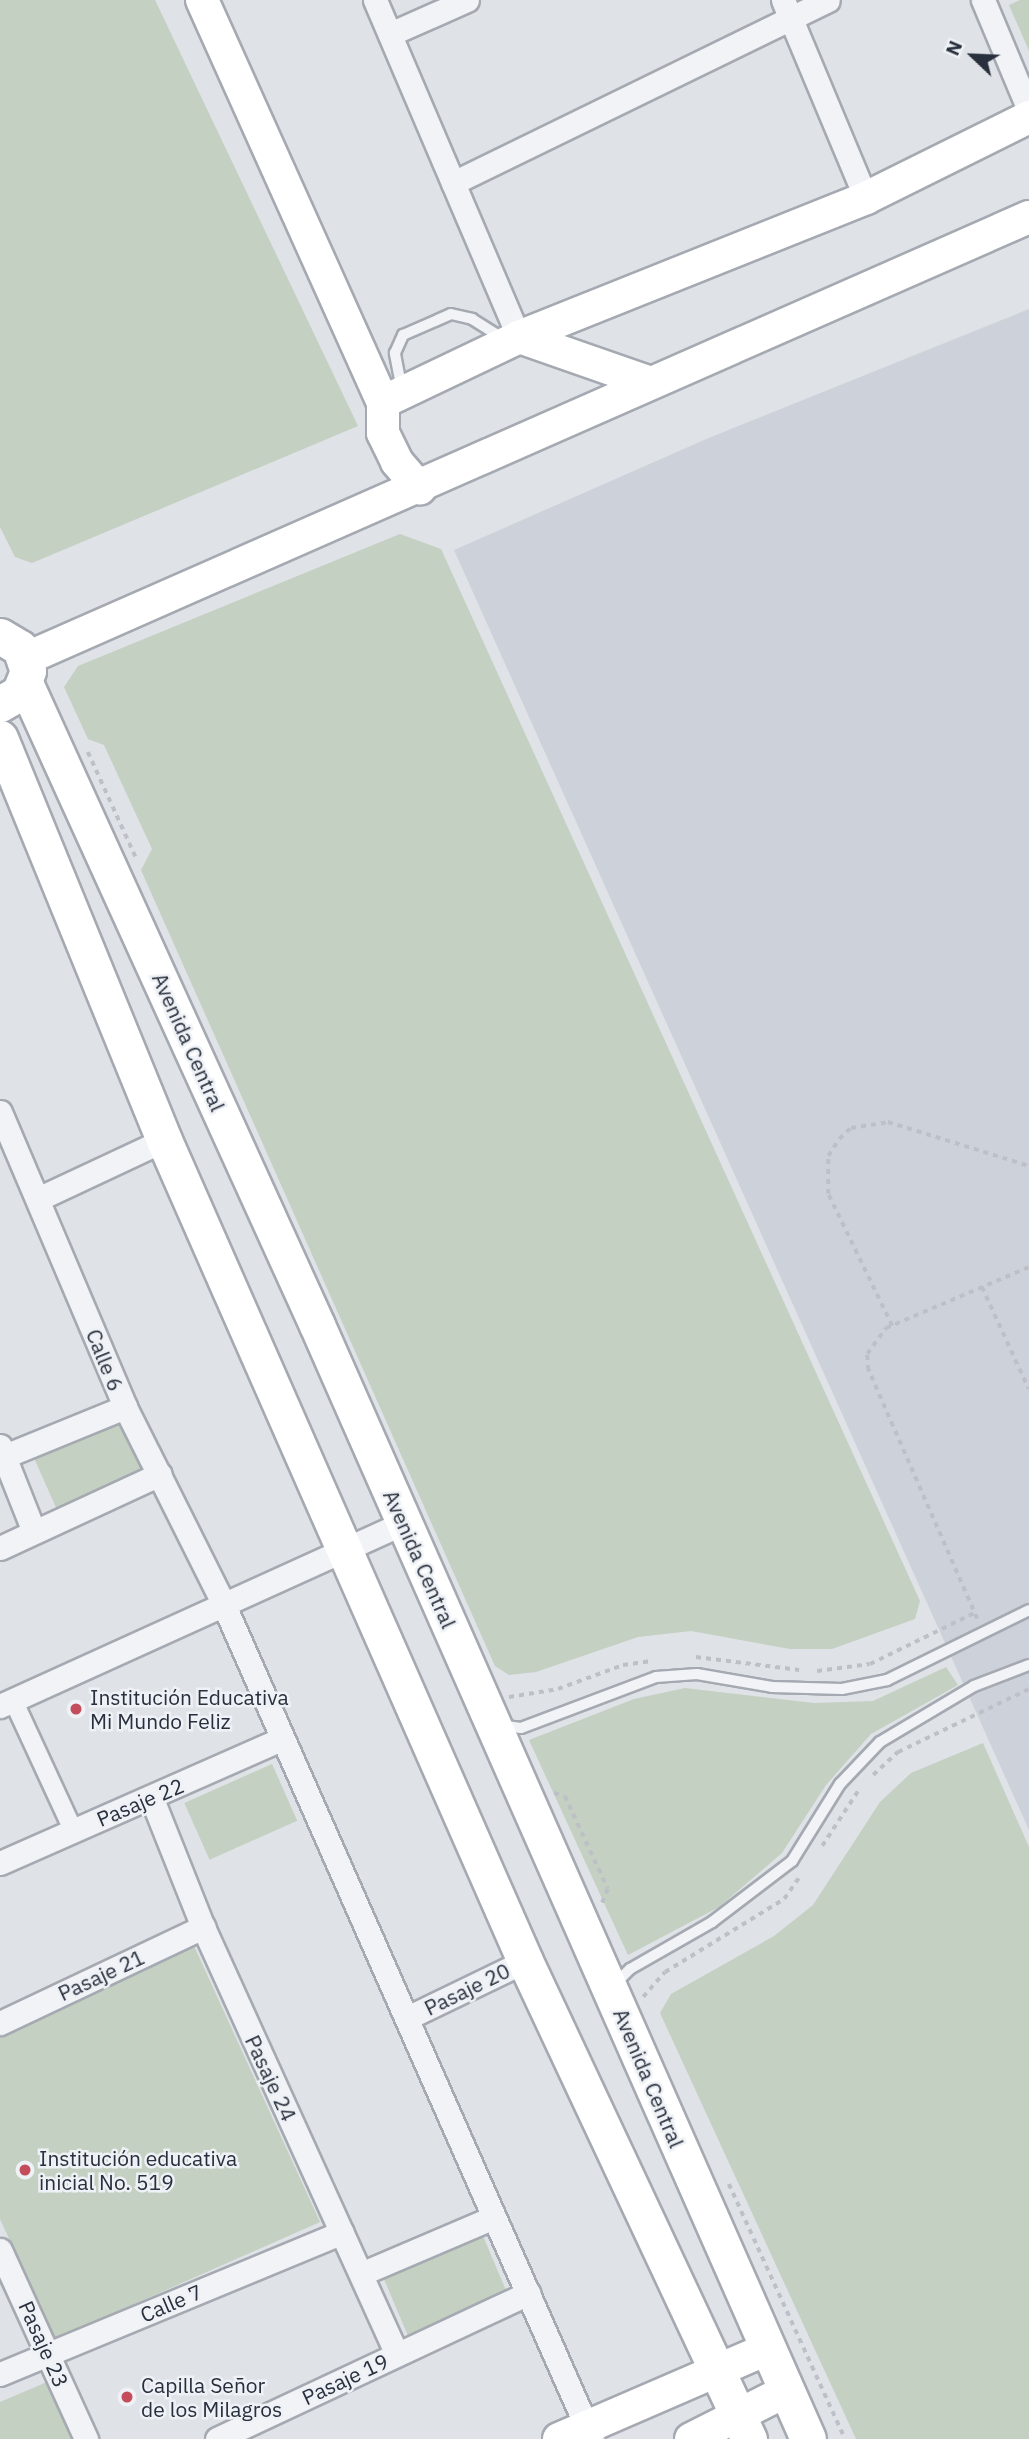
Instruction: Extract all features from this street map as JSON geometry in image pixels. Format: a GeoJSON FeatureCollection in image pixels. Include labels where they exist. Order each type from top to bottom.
{"type":"FeatureCollection","features":[{"type":"Feature","properties":{"kind":"main road"},"geometry":{"type":"LineString","coordinates":[[202,0],[393,397],[383,433],[397,462],[420,488]]}},
{"type":"Feature","properties":{"kind":"main road"},"geometry":{"type":"LineString","coordinates":[[393,397],[514,340],[866,198],[1029,117]]}},
{"type":"Feature","properties":{"kind":"main road"},"geometry":{"type":"LineString","coordinates":[[13,670],[648,383],[1029,217]]}},
{"type":"Feature","properties":{"kind":"main road"},"geometry":{"type":"LineString","coordinates":[[514,340],[648,383]]}},
{"type":"Feature","properties":{"kind":"main road","name":"Avenida Central"},"geometry":{"type":"LineString","coordinates":[[13,670],[404,1523],[498,1711],[627,1993],[767,2348],[808,2439]]}},
{"type":"Feature","properties":{"kind":"main road"},"geometry":{"type":"LineString","coordinates":[[0,738],[164,1140],[525,1961],[743,2428]]}},
{"type":"Feature","properties":{"kind":"main road"},"geometry":{"type":"LineString","coordinates":[[579,2435],[767,2348]]}},
{"type":"Feature","properties":{"kind":"main road"},"geometry":{"type":"LineString","coordinates":[[691,2439],[743,2428],[786,2391]]}},
{"type":"Feature","properties":{"kind":"street"},"geometry":{"type":"LineString","coordinates":[[375,0],[453,183],[514,340]]}},
{"type":"Feature","properties":{"kind":"street"},"geometry":{"type":"LineString","coordinates":[[390,34],[467,0]]}},
{"type":"Feature","properties":{"kind":"street"},"geometry":{"type":"LineString","coordinates":[[453,183],[788,9],[828,0]]}},
{"type":"Feature","properties":{"kind":"street"},"geometry":{"type":"LineString","coordinates":[[984,0],[1029,110]]}},
{"type":"Feature","properties":{"kind":"street"},"geometry":{"type":"LineString","coordinates":[[788,9],[866,198]]}},
{"type":"Feature","properties":{"kind":"street","name":"Calle 6"},"geometry":{"type":"LineString","coordinates":[[0,1112],[40,1198],[125,1407],[223,1603],[279,1740],[410,2017],[528,2293],[579,2435]]}},
{"type":"Feature","properties":{"kind":"street"},"geometry":{"type":"LineString","coordinates":[[40,1198],[164,1140]]}},
{"type":"Feature","properties":{"kind":"street"},"geometry":{"type":"LineString","coordinates":[[34,1532],[2,1451],[125,1407]]}},
{"type":"Feature","properties":{"kind":"street"},"geometry":{"type":"LineString","coordinates":[[0,1548],[160,1474]]}},
{"type":"Feature","properties":{"kind":"street"},"geometry":{"type":"LineString","coordinates":[[73,1830],[7,1703],[404,1523]]}},
{"type":"Feature","properties":{"kind":"street","name":"Pasaje 22"},"geometry":{"type":"LineString","coordinates":[[0,1863],[279,1740]]}},
{"type":"Feature","properties":{"kind":"street","name":"Pasaje 24"},"geometry":{"type":"LineString","coordinates":[[152,1798],[203,1927],[363,2273],[397,2354]]}},
{"type":"Feature","properties":{"kind":"street","name":"Pasaje 21"},"geometry":{"type":"LineString","coordinates":[[0,2023],[203,1927]]}},
{"type":"Feature","properties":{"kind":"street","name":"Pasaje 20"},"geometry":{"type":"LineString","coordinates":[[410,2017],[525,1961]]}},
{"type":"Feature","properties":{"kind":"street"},"geometry":{"type":"LineString","coordinates":[[363,2273],[494,2217]]}},
{"type":"Feature","properties":{"kind":"street","name":"Calle 7"},"geometry":{"type":"LineString","coordinates":[[0,2374],[342,2232]]}},
{"type":"Feature","properties":{"kind":"street","name":"Pasaje 23"},"geometry":{"type":"LineString","coordinates":[[0,2250],[50,2354],[86,2439]]}},
{"type":"Feature","properties":{"kind":"street","name":"Pasaje 19"},"geometry":{"type":"LineString","coordinates":[[217,2439],[528,2293]]}},
{"type":"Feature","properties":{"kind":"lane"},"geometry":{"type":"LineString","coordinates":[[393,397],[396,353],[403,335],[451,314],[472,319],[514,340]]}},
{"type":"Feature","properties":{"kind":"lane"},"geometry":{"type":"LineString","coordinates":[[498,1711],[521,1728],[656,1677],[697,1674],[772,1687],[842,1689],[887,1680],[1029,1610]]}},
{"type":"Feature","properties":{"kind":"lane"},"geometry":{"type":"LineString","coordinates":[[627,1993],[630,1969],[712,1922],[792,1861],[840,1784],[880,1742],[974,1686],[1029,1665]]}},
{"type":"Feature","properties":{"kind":"path"},"geometry":{"type":"LineString","coordinates":[[892,1326],[828,1194],[828,1156],[839,1139],[851,1128],[888,1122],[1029,1166]]}},
{"type":"Feature","properties":{"kind":"path"},"geometry":{"type":"LineString","coordinates":[[984,1634],[868,1370],[867,1354],[875,1339],[892,1326],[1029,1267]]}},
{"type":"Feature","properties":{"kind":"path"},"geometry":{"type":"LineString","coordinates":[[982,1287],[1029,1389]]}},
{"type":"Feature","properties":{"kind":"path"},"geometry":{"type":"LineString","coordinates":[[691,1657],[808,1672],[870,1664],[974,1612]]}},
{"type":"Feature","properties":{"kind":"path"},"geometry":{"type":"LineString","coordinates":[[498,1711],[623,1665],[659,1660]]}},
{"type":"Feature","properties":{"kind":"path"},"geometry":{"type":"LineString","coordinates":[[871,1777],[898,1752],[1029,1689]]}},
{"type":"Feature","properties":{"kind":"path"},"geometry":{"type":"LineString","coordinates":[[815,1857],[862,1785]]}},
{"type":"Feature","properties":{"kind":"path"},"geometry":{"type":"LineString","coordinates":[[627,1993],[784,1899],[807,1868]]}},
{"type":"Feature","properties":{"kind":"shaded area"},"geometry":{"type":"Polygon","coordinates":[[[1029,309],[1029,1830],[454,550],[711,437],[1029,309]]]}},
{"type":"Feature","properties":{"kind":"green space"},"geometry":{"type":"Polygon","coordinates":[[[0,0],[155,0],[358,426],[32,563],[15,557],[0,527],[0,0]]]}},
{"type":"Feature","properties":{"kind":"green space"},"geometry":{"type":"Polygon","coordinates":[[[1020,0],[1029,0],[1029,51],[1009,5],[1020,0]]]}},
{"type":"Feature","properties":{"kind":"green space"},"geometry":{"type":"Polygon","coordinates":[[[400,534],[441,549],[920,1601],[915,1619],[832,1649],[790,1649],[691,1631],[638,1637],[536,1672],[509,1675],[495,1666],[141,870],[152,849],[104,745],[88,739],[64,687],[78,666],[400,534]]]}},
{"type":"Feature","properties":{"kind":"green space"},"geometry":{"type":"Polygon","coordinates":[[[123,1417],[147,1471],[57,1511],[33,1457],[123,1417]]]}},
{"type":"Feature","properties":{"kind":"green space"},"geometry":{"type":"Polygon","coordinates":[[[946,1667],[958,1685],[871,1734],[826,1785],[782,1853],[719,1907],[628,1955],[529,1740],[634,1699],[685,1688],[814,1703],[873,1701],[946,1667]]]}},
{"type":"Feature","properties":{"kind":"green space"},"geometry":{"type":"Polygon","coordinates":[[[983,1743],[1029,1847],[1029,2439],[856,2439],[660,2013],[671,1994],[774,1936],[813,1905],[880,1802],[911,1773],[983,1743]]]}},
{"type":"Feature","properties":{"kind":"green space"},"geometry":{"type":"Polygon","coordinates":[[[272,1764],[297,1821],[210,1860],[184,1803],[272,1764]]]}},
{"type":"Feature","properties":{"kind":"green space"},"geometry":{"type":"Polygon","coordinates":[[[189,1935],[320,2222],[55,2339],[0,2219],[0,2028],[189,1935]]]}},
{"type":"Feature","properties":{"kind":"green space"},"geometry":{"type":"Polygon","coordinates":[[[480,2229],[509,2296],[409,2338],[381,2271],[480,2229]]]}},
{"type":"Feature","properties":{"kind":"green space"},"geometry":{"type":"Polygon","coordinates":[[[47,2382],[71,2439],[0,2439],[0,2402],[47,2382]]]}},
{"type":"Feature","properties":{"kind":"place","name":"Institución Educativa Mi Mundo Feliz"},"geometry":{"type":"Point","coordinates":[76,1709]}},
{"type":"Feature","properties":{"kind":"place","name":"Institución educativa inicial No. 519"},"geometry":{"type":"Point","coordinates":[25,2170]}},
{"type":"Feature","properties":{"kind":"place","name":"Capilla Señor de los Milagros"},"geometry":{"type":"Point","coordinates":[127,2397]}}]}
